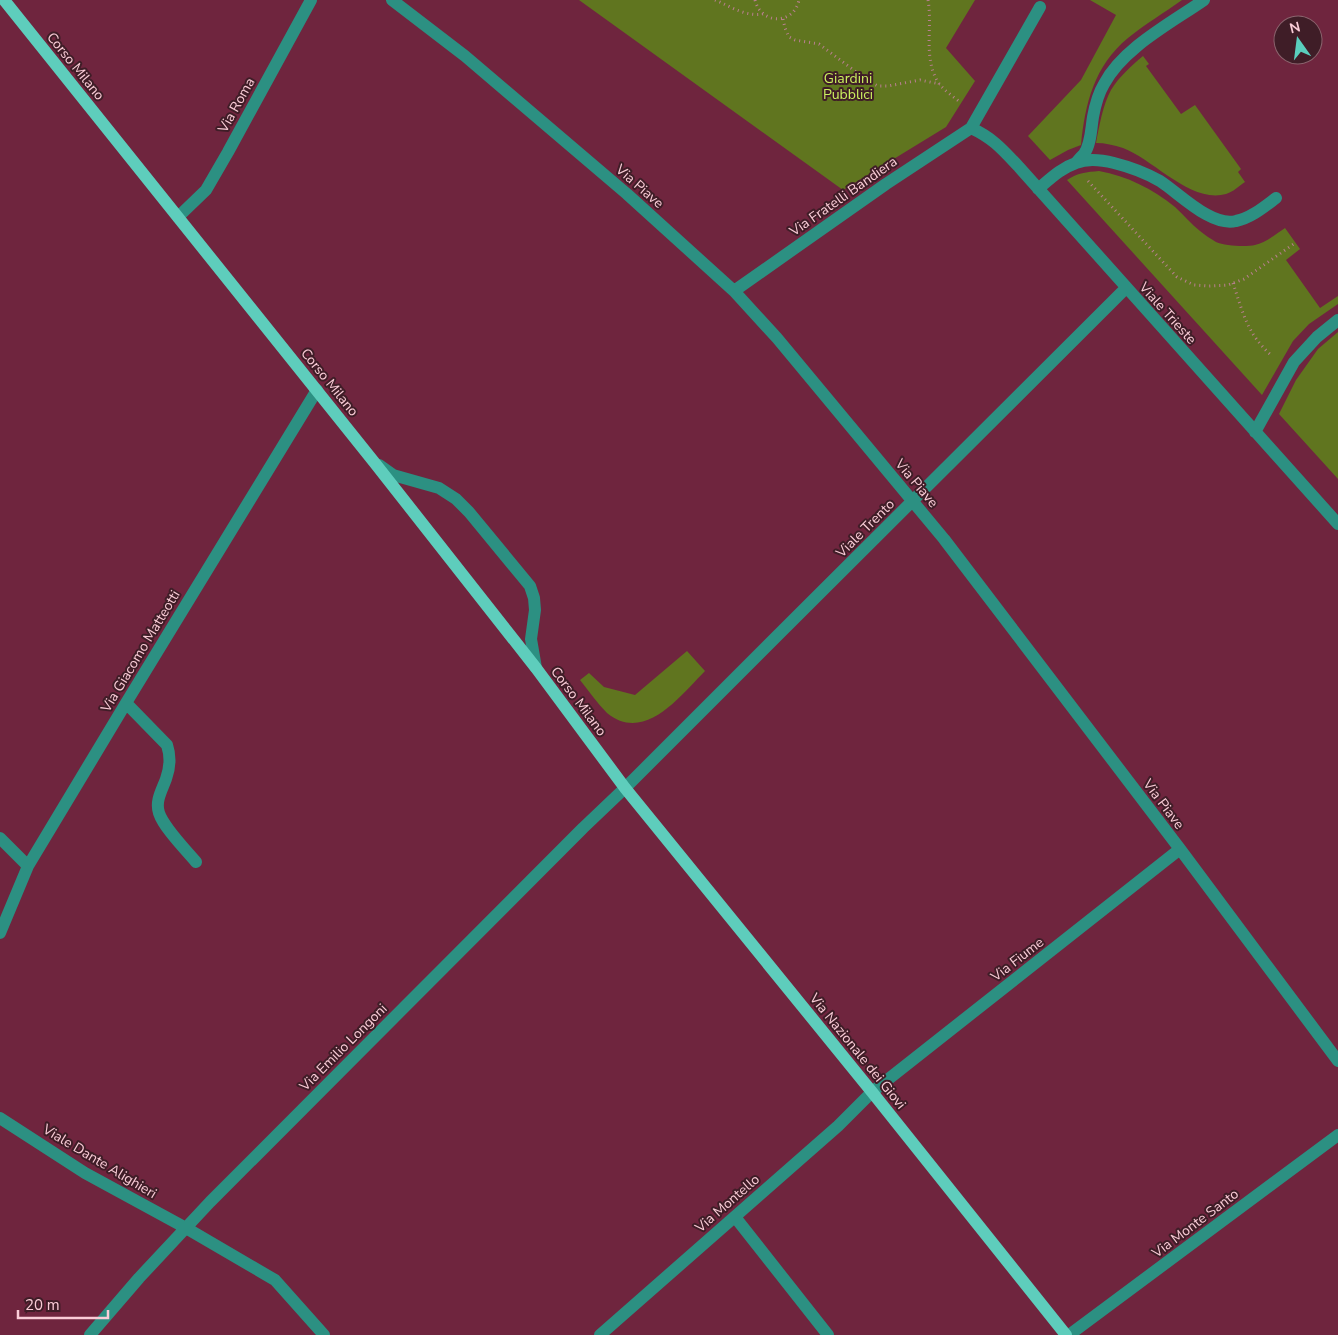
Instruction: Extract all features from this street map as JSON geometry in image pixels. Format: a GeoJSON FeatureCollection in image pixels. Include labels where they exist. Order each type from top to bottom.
{"type":"FeatureCollection","features":[{"type":"Feature","properties":{"kind":"main road","name":"Corso Milano"},"geometry":{"type":"LineString","coordinates":[[4,0],[374,462],[536,668],[625,788]]}},
{"type":"Feature","properties":{"kind":"main road","name":"Via Nazionale dei Giovi"},"geometry":{"type":"LineString","coordinates":[[625,788],[1068,1335]]}},
{"type":"Feature","properties":{"kind":"street","name":"Via Roma"},"geometry":{"type":"LineString","coordinates":[[178,217],[206,190],[311,0]]}},
{"type":"Feature","properties":{"kind":"street","name":"Via Piave"},"geometry":{"type":"LineString","coordinates":[[392,0],[472,62],[627,194],[734,291],[777,338],[944,539],[1180,849],[1338,1061]]}},
{"type":"Feature","properties":{"kind":"street"},"geometry":{"type":"LineString","coordinates":[[1038,189],[1084,154],[1088,144],[1097,100],[1103,84],[1124,57],[1204,0]]}},
{"type":"Feature","properties":{"kind":"street"},"geometry":{"type":"LineString","coordinates":[[971,128],[1040,7]]}},
{"type":"Feature","properties":{"kind":"street","name":"Via Fratelli Bandiera"},"geometry":{"type":"LineString","coordinates":[[734,291],[886,184],[971,128]]}},
{"type":"Feature","properties":{"kind":"street","name":"Viale Trieste"},"geometry":{"type":"LineString","coordinates":[[971,128],[995,142],[1338,524]]}},
{"type":"Feature","properties":{"kind":"street"},"geometry":{"type":"LineString","coordinates":[[1074,163],[1088,160],[1106,161],[1131,167],[1159,180],[1206,215],[1222,222],[1236,222],[1252,215],[1276,198]]}},
{"type":"Feature","properties":{"kind":"street","name":"Viale Trento"},"geometry":{"type":"LineString","coordinates":[[625,788],[1126,288]]}},
{"type":"Feature","properties":{"kind":"street"},"geometry":{"type":"LineString","coordinates":[[1255,432],[1294,362],[1316,337],[1338,320]]}},
{"type":"Feature","properties":{"kind":"street","name":"Via Giacomo Matteotti"},"geometry":{"type":"LineString","coordinates":[[0,933],[28,866],[317,390]]}},
{"type":"Feature","properties":{"kind":"street"},"geometry":{"type":"LineString","coordinates":[[374,462],[392,475],[439,488],[456,499],[530,586],[535,610],[531,639],[536,668]]}},
{"type":"Feature","properties":{"kind":"street"},"geometry":{"type":"LineString","coordinates":[[126,703],[167,745],[170,753],[170,765],[158,800],[159,812],[165,824],[196,862]]}},
{"type":"Feature","properties":{"kind":"street","name":"Via Emilio Longoni"},"geometry":{"type":"LineString","coordinates":[[90,1335],[139,1278],[210,1202],[625,788]]}},
{"type":"Feature","properties":{"kind":"street"},"geometry":{"type":"LineString","coordinates":[[0,838],[28,866]]}},
{"type":"Feature","properties":{"kind":"street","name":"Via Fiume"},"geometry":{"type":"LineString","coordinates":[[872,1092],[1180,849]]}},
{"type":"Feature","properties":{"kind":"street","name":"Via Montello"},"geometry":{"type":"LineString","coordinates":[[600,1335],[838,1126],[872,1092]]}},
{"type":"Feature","properties":{"kind":"street","name":"Viale Dante Alighieri"},"geometry":{"type":"LineString","coordinates":[[0,1118],[85,1173],[276,1280],[324,1335]]}},
{"type":"Feature","properties":{"kind":"street","name":"Via Monte Santo"},"geometry":{"type":"LineString","coordinates":[[1068,1335],[1338,1135]]}},
{"type":"Feature","properties":{"kind":"street"},"geometry":{"type":"LineString","coordinates":[[735,1217],[828,1335]]}},
{"type":"Feature","properties":{"kind":"path"},"geometry":{"type":"LineString","coordinates":[[715,0],[744,14],[763,14]]}},
{"type":"Feature","properties":{"kind":"path"},"geometry":{"type":"LineString","coordinates":[[755,0],[758,9],[763,14],[775,19],[783,19],[790,15],[796,10],[799,0]]}},
{"type":"Feature","properties":{"kind":"path"},"geometry":{"type":"LineString","coordinates":[[928,0],[930,60],[933,72],[948,93],[962,103]]}},
{"type":"Feature","properties":{"kind":"path"},"geometry":{"type":"LineString","coordinates":[[783,19],[789,37],[795,40],[819,44],[868,81],[878,86],[920,80],[940,84]]}},
{"type":"Feature","properties":{"kind":"path"},"geometry":{"type":"LineString","coordinates":[[1074,163],[1177,277],[1194,285],[1228,285],[1244,279],[1295,243]]}},
{"type":"Feature","properties":{"kind":"path"},"geometry":{"type":"LineString","coordinates":[[1233,283],[1253,335],[1272,356],[1291,367]]}},
{"type":"Feature","properties":{"kind":"green space","name":"Giardini Pubblici"},"geometry":{"type":"Polygon","coordinates":[[[579,0],[975,0],[946,48],[975,81],[946,127],[843,190],[579,0]]]}},
{"type":"Feature","properties":{"kind":"green space"},"geometry":{"type":"Polygon","coordinates":[[[1090,0],[1182,0],[1134,33],[1116,49],[1099,73],[1093,87],[1085,115],[1081,145],[1050,160],[1028,136],[1081,80],[1116,15],[1090,0]]]}},
{"type":"Feature","properties":{"kind":"green space"},"geometry":{"type":"Polygon","coordinates":[[[1143,56],[1149,64],[1146,66],[1181,114],[1195,105],[1241,169],[1238,172],[1245,182],[1226,194],[1199,193],[1123,148],[1096,143],[1100,123],[1111,90],[1143,56]]]}},
{"type":"Feature","properties":{"kind":"green space"},"geometry":{"type":"Polygon","coordinates":[[[1099,171],[1120,176],[1158,194],[1216,242],[1236,246],[1255,245],[1267,240],[1285,228],[1300,249],[1286,260],[1320,308],[1338,296],[1338,304],[1309,324],[1293,341],[1262,395],[1067,180],[1078,174],[1099,171]]]}},
{"type":"Feature","properties":{"kind":"green space"},"geometry":{"type":"Polygon","coordinates":[[[1338,332],[1338,479],[1279,414],[1296,380],[1318,349],[1338,332]]]}},
{"type":"Feature","properties":{"kind":"green space"},"geometry":{"type":"Polygon","coordinates":[[[687,651],[705,671],[673,703],[661,713],[648,720],[635,723],[621,721],[607,713],[580,680],[589,673],[604,687],[635,695],[687,651]]]}}]}
